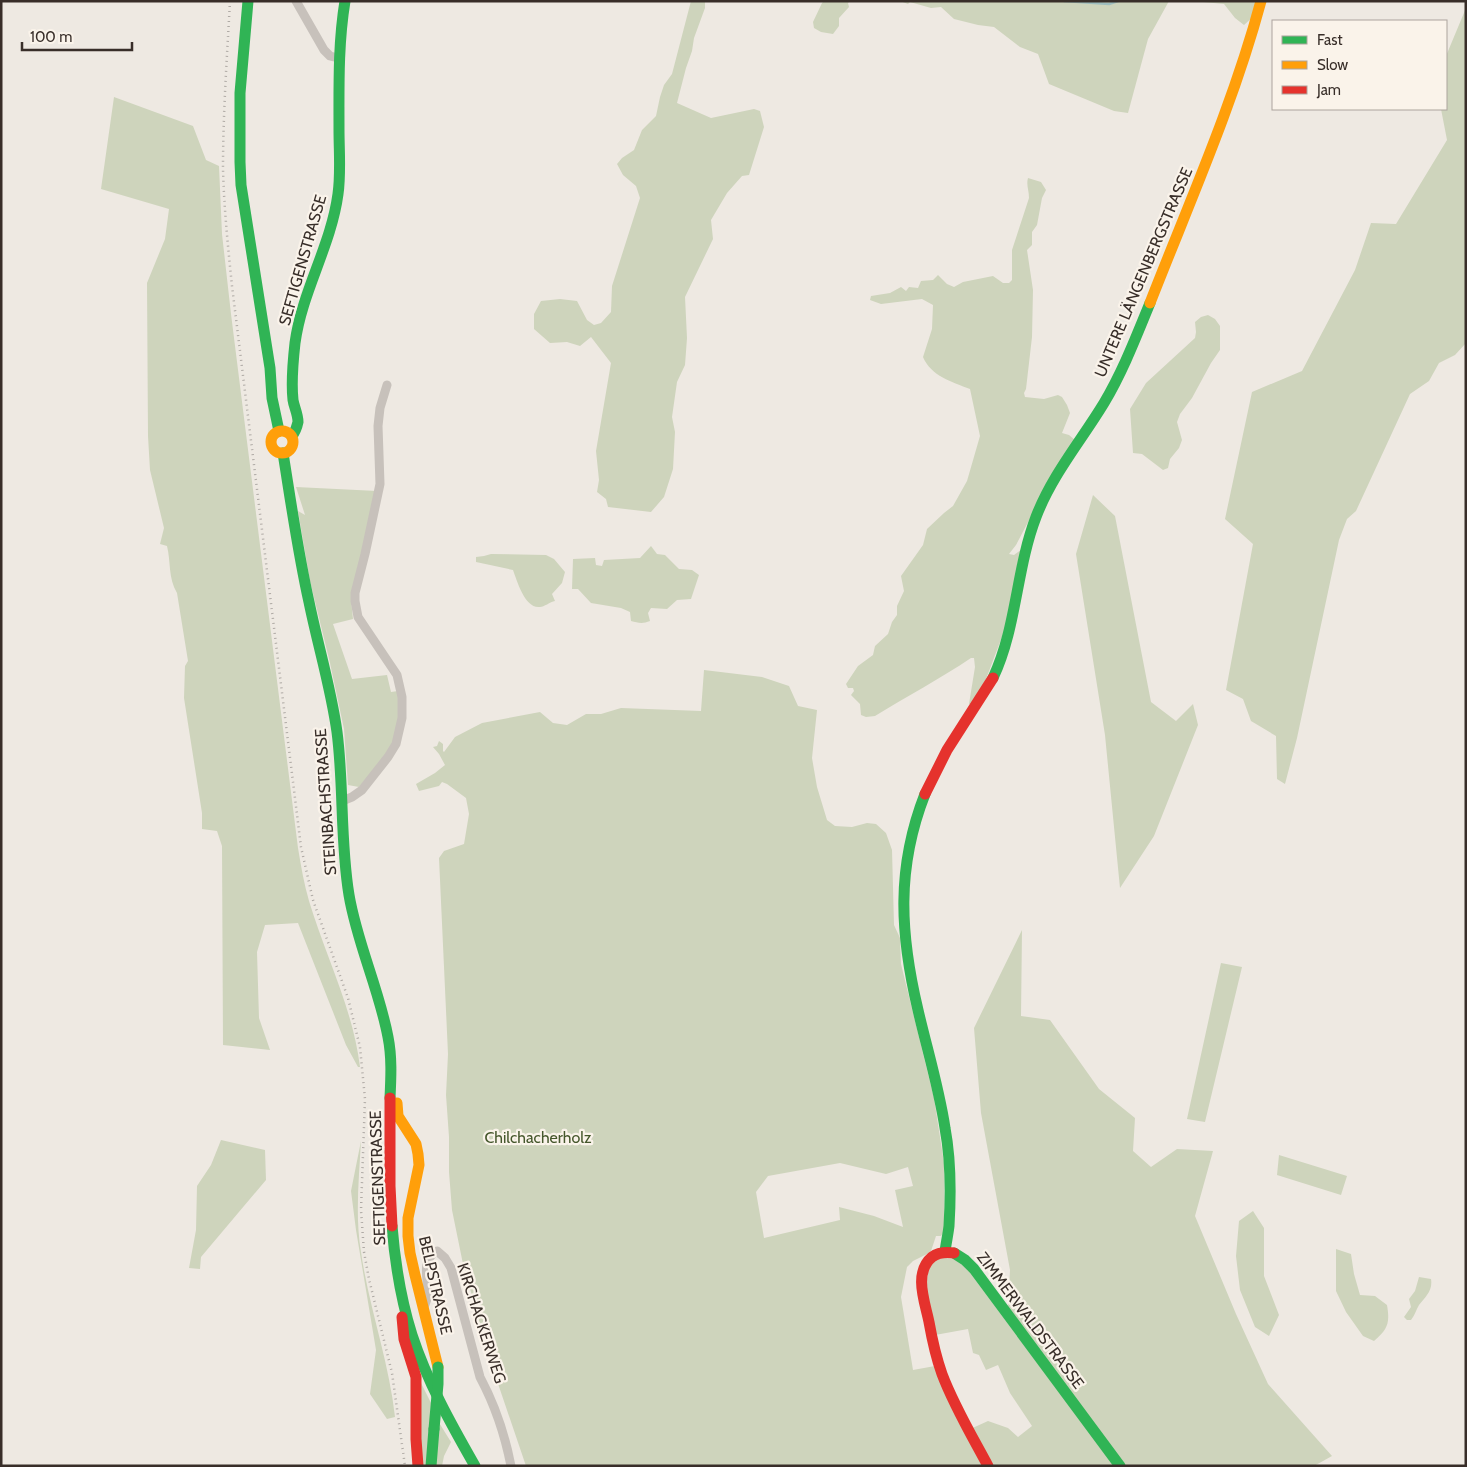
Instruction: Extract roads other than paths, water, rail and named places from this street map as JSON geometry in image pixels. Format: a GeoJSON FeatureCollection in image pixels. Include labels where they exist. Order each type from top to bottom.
{"type":"FeatureCollection","features":[{"type":"Feature","properties":{"kind":"street","name":"STEINBACHSTRASSE"},"geometry":{"type":"LineString","coordinates":[[248,1],[239,118],[239,156],[241,185],[270,368],[272,398],[279,431],[273,436],[271,442],[276,452],[283,454],[301,565],[337,729],[344,848],[350,898],[384,1016],[391,1057]]}},
{"type":"Feature","properties":{"kind":"street"},"geometry":{"type":"LineString","coordinates":[[296,1],[324,50],[330,56],[338,58]]}},
{"type":"Feature","properties":{"kind":"street","name":"SEFTIGENSTRASSE"},"geometry":{"type":"LineString","coordinates":[[292,436],[298,421],[294,402],[293,367],[299,321],[306,295],[330,232],[338,193],[340,163],[338,58],[345,1]]}},
{"type":"Feature","properties":{"kind":"street","name":"UNTERE LÄNGENBERGSTRASSE"},"geometry":{"type":"LineString","coordinates":[[945,1252],[949,1227],[950,1195],[946,1131],[938,1089],[914,998],[904,932],[903,898],[907,862],[913,834],[927,790],[940,762],[985,692],[996,670],[1011,629],[1025,552],[1036,517],[1047,492],[1098,412],[1127,360],[1219,130],[1251,38],[1261,1]]}},
{"type":"Feature","properties":{"kind":"street"},"geometry":{"type":"LineString","coordinates":[[342,801],[362,790],[388,757],[396,744],[402,718],[402,696],[397,675],[358,617],[355,601],[355,593],[380,484],[378,426],[380,408],[388,385]]}},
{"type":"Feature","properties":{"kind":"street"},"geometry":{"type":"LineString","coordinates":[[279,431],[286,431],[292,436],[294,442],[292,448],[283,454]]}},
{"type":"Feature","properties":{"kind":"street","name":"SEFTIGENSTRASSE"},"geometry":{"type":"LineString","coordinates":[[391,1057],[390,1185],[397,1272],[402,1297]]}},
{"type":"Feature","properties":{"kind":"street","name":"BELPSTRASSE"},"geometry":{"type":"LineString","coordinates":[[391,1057],[396,1079],[398,1116],[416,1144],[418,1154],[419,1165],[408,1218],[408,1236],[438,1367],[431,1466]]}},
{"type":"Feature","properties":{"kind":"street","name":"KIRCHACKERWEG"},"geometry":{"type":"LineString","coordinates":[[424,1306],[427,1298],[426,1265],[432,1254],[437,1251],[445,1258],[450,1268],[480,1377],[488,1391],[500,1422],[512,1466]]}},
{"type":"Feature","properties":{"kind":"street"},"geometry":{"type":"LineString","coordinates":[[945,1252],[930,1258],[923,1268],[921,1279],[925,1303],[943,1375],[988,1466]]}},
{"type":"Feature","properties":{"kind":"street","name":"ZIMMERWALDSTRASSE"},"geometry":{"type":"LineString","coordinates":[[945,1252],[959,1255],[974,1269],[1120,1466]]}},
{"type":"Feature","properties":{"kind":"street"},"geometry":{"type":"LineString","coordinates":[[402,1297],[403,1336],[416,1377],[418,1466]]}},
{"type":"Feature","properties":{"kind":"street"},"geometry":{"type":"LineString","coordinates":[[402,1297],[424,1366],[442,1406],[475,1466]]}},
{"type":"Feature","properties":{"kind":"waterway"},"geometry":{"type":"LineString","coordinates":[[1064,1],[1109,4],[1118,1]]}},
{"type":"Feature","properties":{"kind":"railway"},"geometry":{"type":"LineString","coordinates":[[230,1],[224,106],[223,169],[232,286],[301,847],[313,900],[348,998],[360,1047],[365,1099],[361,1210],[364,1252],[392,1373],[405,1466]]}},
{"type":"Feature","properties":{"kind":"park label","name":"Chilchacherholz"},"geometry":{"type":"Point","coordinates":[538,1137]}}]}
